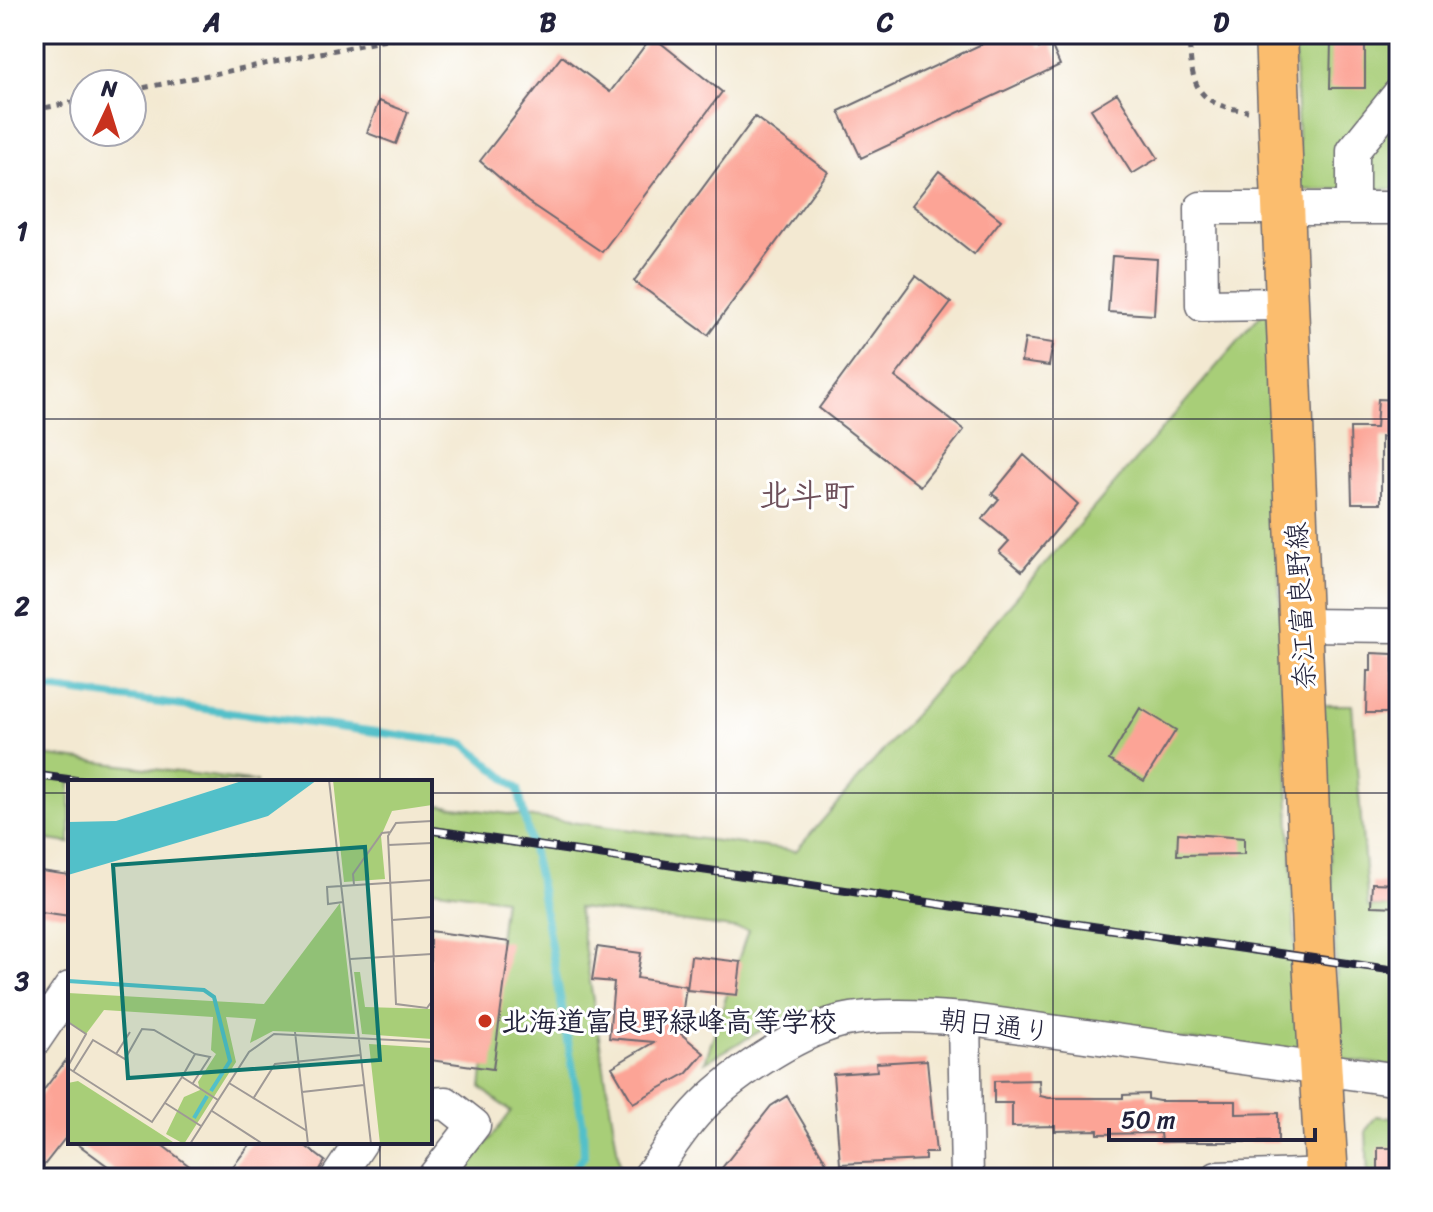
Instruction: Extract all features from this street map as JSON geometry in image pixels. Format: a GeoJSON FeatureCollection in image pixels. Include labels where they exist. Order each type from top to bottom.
{"type":"FeatureCollection","features":[{"type":"Feature","properties":{"kind":"main road","name":"奈江富良野線"},"geometry":{"type":"LineString","coordinates":[[1276,34],[1327,1176]]}},
{"type":"Feature","properties":{"kind":"street"},"geometry":{"type":"LineString","coordinates":[[1353,208],[1353,151],[1399,94]]}},
{"type":"Feature","properties":{"kind":"street"},"geometry":{"type":"LineString","coordinates":[[1286,304],[1202,305],[1201,208],[1399,208]]}},
{"type":"Feature","properties":{"kind":"street"},"geometry":{"type":"LineString","coordinates":[[1301,625],[1399,626]]}},
{"type":"Feature","properties":{"kind":"street"},"geometry":{"type":"LineString","coordinates":[[34,1041],[68,991]]}},
{"type":"Feature","properties":{"kind":"street","name":"朝日通り"},"geometry":{"type":"LineString","coordinates":[[648,1178],[697,1112],[750,1068],[789,1044],[841,1021],[927,1016],[964,1019],[1399,1080]]}},
{"type":"Feature","properties":{"kind":"street"},"geometry":{"type":"LineString","coordinates":[[964,1019],[967,1178]]}},
{"type":"Feature","properties":{"kind":"street"},"geometry":{"type":"LineString","coordinates":[[432,1104],[446,1103],[474,1125],[433,1178]]}},
{"type":"Feature","properties":{"kind":"street"},"geometry":{"type":"LineString","coordinates":[[337,1178],[360,1144]]}},
{"type":"Feature","properties":{"kind":"street"},"geometry":{"type":"LineString","coordinates":[[1217,1178],[1327,1176]]}},
{"type":"Feature","properties":{"kind":"path"},"geometry":{"type":"LineString","coordinates":[[148,87],[417,34]]}},
{"type":"Feature","properties":{"kind":"path"},"geometry":{"type":"LineString","coordinates":[[1189,34],[1189,66],[1200,95],[1220,108],[1253,111]]}},
{"type":"Feature","properties":{"kind":"path"},"geometry":{"type":"LineString","coordinates":[[34,110],[68,103]]}},
{"type":"Feature","properties":{"kind":"green space"},"geometry":{"type":"Polygon","coordinates":[[[1294,34],[1399,34],[1399,189],[1300,190],[1294,34]]]}},
{"type":"Feature","properties":{"kind":"green space"},"geometry":{"type":"Polygon","coordinates":[[[1267,308],[1300,1055],[937,1006],[837,1005],[766,1028],[705,1062],[748,930],[578,908],[620,1166],[611,1178],[460,1178],[511,1112],[481,1088],[504,899],[432,889],[432,804],[796,851],[1267,308]]]}},
{"type":"Feature","properties":{"kind":"green space"},"geometry":{"type":"Polygon","coordinates":[[[1322,705],[1352,705],[1368,907],[1399,906],[1399,1067],[1341,1059],[1322,705]]]}},
{"type":"Feature","properties":{"kind":"green space"},"geometry":{"type":"Polygon","coordinates":[[[34,754],[241,780],[68,780],[68,843],[34,838],[34,754]]]}},
{"type":"Feature","properties":{"kind":"green space"},"geometry":{"type":"Polygon","coordinates":[[[1376,1116],[1399,1119],[1399,1178],[1368,1178],[1366,1131],[1376,1116]]]}},
{"type":"Feature","properties":{"kind":"building"},"geometry":{"type":"Polygon","coordinates":[[[1003,34],[1033,34],[1039,48],[1050,42],[1060,65],[861,158],[839,111],[1003,34]]]}},
{"type":"Feature","properties":{"kind":"building"},"geometry":{"type":"Polygon","coordinates":[[[652,36],[722,92],[602,252],[528,202],[480,161],[562,56],[610,92],[652,36]]]}},
{"type":"Feature","properties":{"kind":"building"},"geometry":{"type":"Polygon","coordinates":[[[1331,40],[1365,41],[1365,88],[1330,88],[1331,40]]]}},
{"type":"Feature","properties":{"kind":"building"},"geometry":{"type":"Polygon","coordinates":[[[1117,93],[1158,158],[1132,174],[1091,109],[1117,93]]]}},
{"type":"Feature","properties":{"kind":"building"},"geometry":{"type":"Polygon","coordinates":[[[379,101],[408,112],[396,144],[367,133],[379,101]]]}},
{"type":"Feature","properties":{"kind":"building"},"geometry":{"type":"Polygon","coordinates":[[[755,117],[828,172],[708,335],[634,281],[755,117]]]}},
{"type":"Feature","properties":{"kind":"building"},"geometry":{"type":"Polygon","coordinates":[[[939,171],[1001,220],[974,254],[912,205],[939,171]]]}},
{"type":"Feature","properties":{"kind":"building"},"geometry":{"type":"Polygon","coordinates":[[[1112,256],[1157,259],[1154,315],[1108,312],[1112,256]]]}},
{"type":"Feature","properties":{"kind":"building"},"geometry":{"type":"Polygon","coordinates":[[[916,276],[951,303],[895,377],[964,430],[920,486],[819,408],[916,276]]]}},
{"type":"Feature","properties":{"kind":"building"},"geometry":{"type":"Polygon","coordinates":[[[1025,339],[1053,343],[1049,366],[1021,362],[1025,339]]]}},
{"type":"Feature","properties":{"kind":"building"},"geometry":{"type":"Polygon","coordinates":[[[1378,399],[1399,400],[1399,438],[1381,437],[1381,503],[1352,503],[1350,428],[1376,428],[1378,399]]]}},
{"type":"Feature","properties":{"kind":"building"},"geometry":{"type":"Polygon","coordinates":[[[1024,455],[1078,504],[1022,571],[999,552],[1009,541],[982,519],[999,499],[992,494],[1024,455]]]}},
{"type":"Feature","properties":{"kind":"building"},"geometry":{"type":"Polygon","coordinates":[[[1371,653],[1393,654],[1393,673],[1399,674],[1399,713],[1366,713],[1367,671],[1371,671],[1371,653]]]}},
{"type":"Feature","properties":{"kind":"building"},"geometry":{"type":"Polygon","coordinates":[[[1140,708],[1176,730],[1144,781],[1109,760],[1140,708]]]}},
{"type":"Feature","properties":{"kind":"building"},"geometry":{"type":"Polygon","coordinates":[[[1178,833],[1244,838],[1244,854],[1177,855],[1178,833]]]}},
{"type":"Feature","properties":{"kind":"building"},"geometry":{"type":"Polygon","coordinates":[[[34,870],[68,875],[68,916],[34,911],[34,870]]]}},
{"type":"Feature","properties":{"kind":"building"},"geometry":{"type":"Polygon","coordinates":[[[1372,883],[1399,884],[1399,907],[1371,906],[1372,883]]]}},
{"type":"Feature","properties":{"kind":"building"},"geometry":{"type":"Polygon","coordinates":[[[432,931],[510,942],[493,1069],[432,1060],[432,931]]]}},
{"type":"Feature","properties":{"kind":"building"},"geometry":{"type":"Polygon","coordinates":[[[597,947],[641,953],[637,978],[686,986],[680,1033],[704,1053],[687,1073],[633,1103],[612,1067],[654,1042],[609,1038],[614,982],[592,980],[597,947]]]}},
{"type":"Feature","properties":{"kind":"building"},"geometry":{"type":"Polygon","coordinates":[[[691,956],[741,962],[737,995],[687,990],[691,956]]]}},
{"type":"Feature","properties":{"kind":"building"},"geometry":{"type":"Polygon","coordinates":[[[68,1058],[68,1135],[34,1178],[34,1103],[68,1058]]]}},
{"type":"Feature","properties":{"kind":"building"},"geometry":{"type":"Polygon","coordinates":[[[927,1060],[936,1153],[925,1153],[925,1160],[840,1164],[833,1074],[877,1071],[876,1063],[927,1060]]]}},
{"type":"Feature","properties":{"kind":"building"},"geometry":{"type":"Polygon","coordinates":[[[1039,1080],[1040,1096],[1049,1098],[1123,1098],[1123,1095],[1148,1094],[1148,1099],[1159,1101],[1236,1101],[1236,1114],[1278,1113],[1278,1142],[1161,1142],[1160,1133],[1098,1134],[1098,1130],[1055,1131],[1055,1126],[1012,1127],[1012,1103],[994,1103],[994,1081],[1039,1080]]]}},
{"type":"Feature","properties":{"kind":"building"},"geometry":{"type":"Polygon","coordinates":[[[787,1096],[828,1165],[814,1166],[804,1178],[714,1178],[771,1106],[787,1096]]]}},
{"type":"Feature","properties":{"kind":"building"},"geometry":{"type":"Polygon","coordinates":[[[78,1144],[161,1144],[205,1178],[124,1178],[78,1144]]]}},
{"type":"Feature","properties":{"kind":"building"},"geometry":{"type":"Polygon","coordinates":[[[250,1144],[303,1144],[325,1161],[315,1178],[224,1178],[250,1144]]]}},
{"type":"Feature","properties":{"kind":"building"},"geometry":{"type":"Polygon","coordinates":[[[1378,1148],[1399,1148],[1399,1174],[1378,1175],[1378,1148]]]}},
{"type":"Feature","properties":{"kind":"waterway"},"geometry":{"type":"LineString","coordinates":[[34,686],[465,744],[518,789],[539,879],[583,1125],[584,1156],[567,1178]]}},
{"type":"Feature","properties":{"kind":"railway"},"geometry":{"type":"LineString","coordinates":[[34,775],[72,780]]}},
{"type":"Feature","properties":{"kind":"railway"},"geometry":{"type":"LineString","coordinates":[[432,830],[1399,971]]}},
{"type":"Feature","properties":{"kind":"place","name":"北海道富良野緑峰高等学校"},"geometry":{"type":"Point","coordinates":[485,1021]}},
{"type":"Feature","properties":{"kind":"district","name":"北斗町"},"geometry":{"type":"Point","coordinates":[807,495]}}]}
